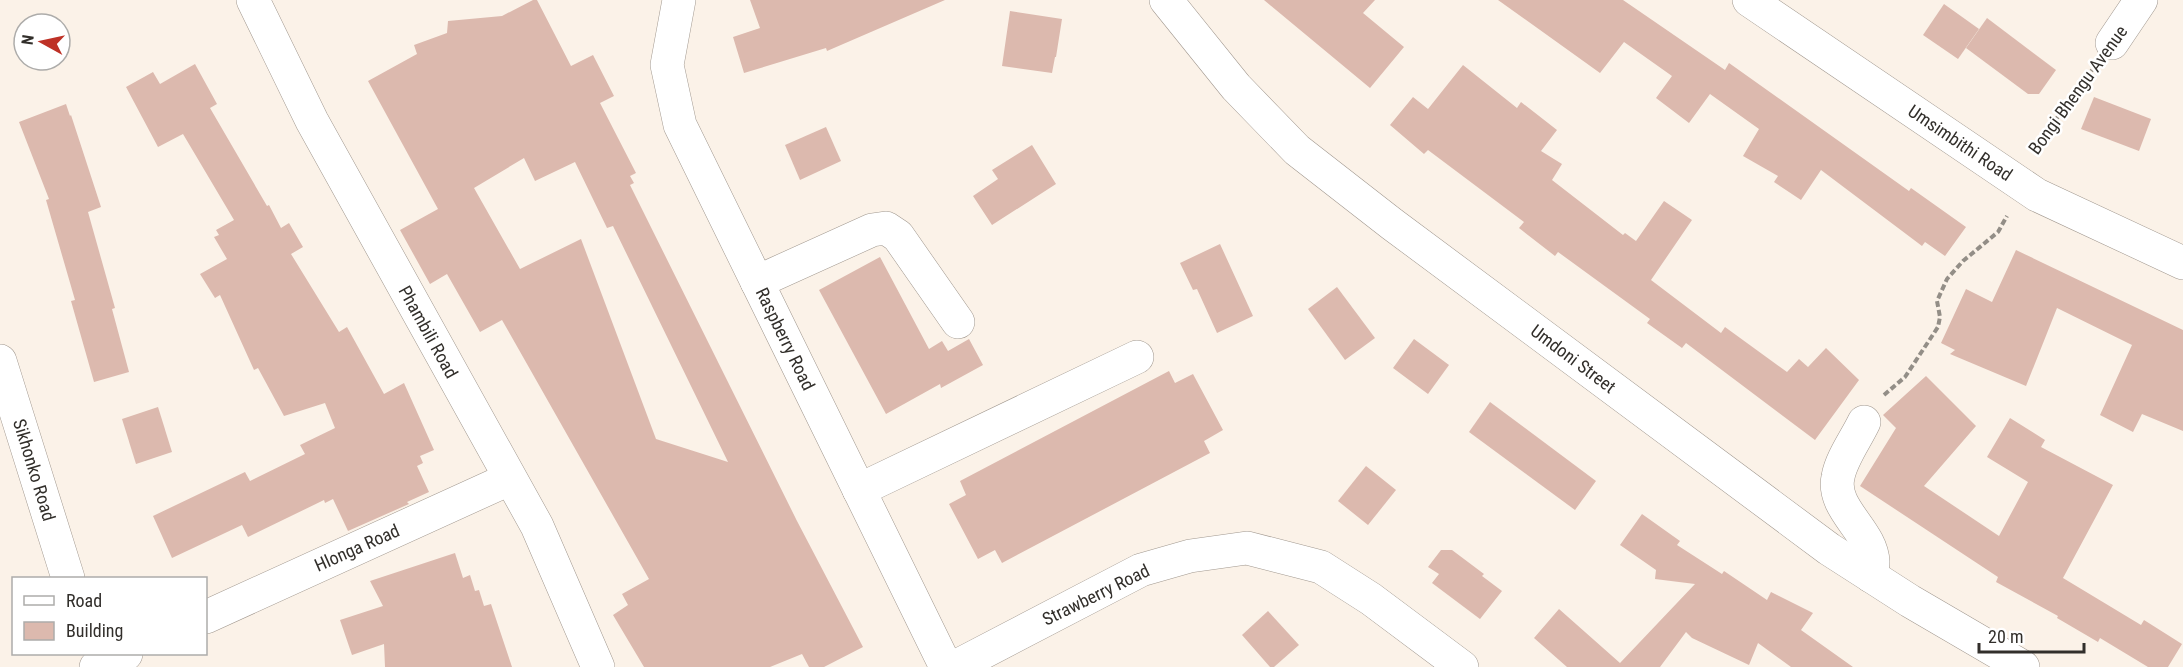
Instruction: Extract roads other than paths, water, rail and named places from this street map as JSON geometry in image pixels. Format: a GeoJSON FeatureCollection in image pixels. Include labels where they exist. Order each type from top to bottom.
{"type":"FeatureCollection","features":[{"type":"Feature","properties":{"kind":"street","name":"Phambili Road"},"geometry":{"type":"LineString","coordinates":[[253,0],[312,121],[537,526],[598,667]]}},
{"type":"Feature","properties":{"kind":"street","name":"Raspberry Road"},"geometry":{"type":"LineString","coordinates":[[679,0],[667,65],[680,125],[946,667]]}},
{"type":"Feature","properties":{"kind":"street","name":"Umdoni Street"},"geometry":{"type":"LineString","coordinates":[[1166,0],[1236,87],[1297,150],[1401,231],[1829,549],[1910,601],[2023,667]]}},
{"type":"Feature","properties":{"kind":"street","name":"Umsimbithi Road"},"geometry":{"type":"LineString","coordinates":[[1749,0],[2037,195],[2183,263]]}},
{"type":"Feature","properties":{"kind":"street","name":"Bongi Bhengu Avenue"},"geometry":{"type":"LineString","coordinates":[[2112,43],[2141,0]]}},
{"type":"Feature","properties":{"kind":"street"},"geometry":{"type":"LineString","coordinates":[[757,282],[872,230],[886,228],[898,236],[958,322]]}},
{"type":"Feature","properties":{"kind":"street"},"geometry":{"type":"LineString","coordinates":[[859,490],[1137,357]]}},
{"type":"Feature","properties":{"kind":"street","name":"Sikhonko Road"},"geometry":{"type":"LineString","coordinates":[[0,361],[67,577]]}},
{"type":"Feature","properties":{"kind":"street"},"geometry":{"type":"LineString","coordinates":[[1864,422],[1842,464],[1837,479],[1838,492],[1868,544],[1873,561],[1871,576]]}},
{"type":"Feature","properties":{"kind":"street","name":"Hlonga Road"},"geometry":{"type":"LineString","coordinates":[[207,617],[509,479]]}},
{"type":"Feature","properties":{"kind":"street","name":"Strawberry Road"},"geometry":{"type":"LineString","coordinates":[[955,667],[1141,570],[1190,556],[1247,548],[1321,567],[1371,599],[1462,667]]}},
{"type":"Feature","properties":{"kind":"street"},"geometry":{"type":"LineString","coordinates":[[96,667],[124,655]]}}]}
